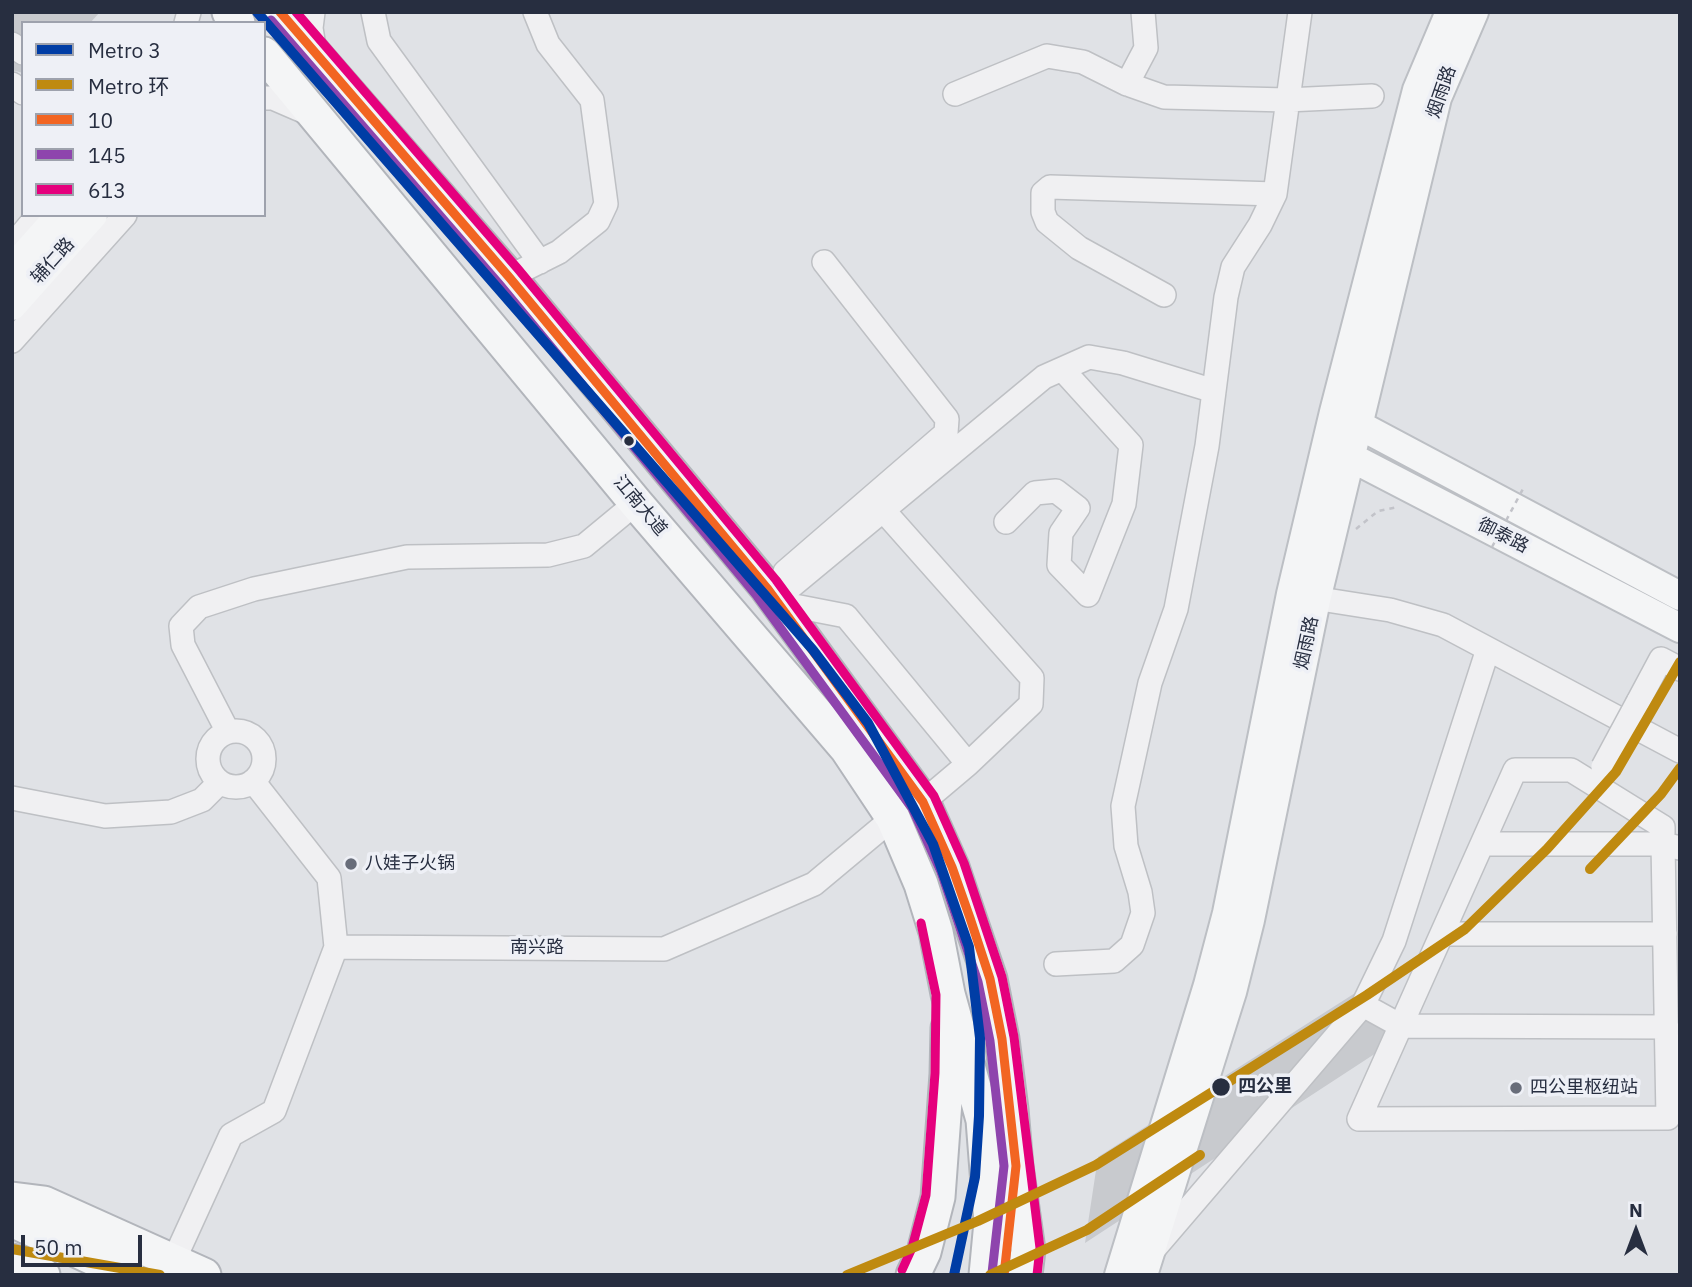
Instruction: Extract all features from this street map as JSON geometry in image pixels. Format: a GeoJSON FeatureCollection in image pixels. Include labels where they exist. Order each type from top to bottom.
{"type":"FeatureCollection","features":[{"type":"Feature","properties":{"kind":"highway"},"geometry":{"type":"LineString","coordinates":[[280,12],[316,57],[509,277],[774,597],[923,802],[952,867],[990,979],[1002,1039],[1028,1250],[1025,1275]]}},
{"type":"Feature","properties":{"kind":"highway","name":"江南大道"},"geometry":{"type":"LineString","coordinates":[[266,56],[636,503],[847,749],[893,818],[921,884],[936,932],[948,994]]}},
{"type":"Feature","properties":{"kind":"highway"},"geometry":{"type":"LineString","coordinates":[[948,994],[983,1120],[993,1272]]}},
{"type":"Feature","properties":{"kind":"highway"},"geometry":{"type":"LineString","coordinates":[[913,1275],[924,1252],[938,1197],[947,1074],[948,994]]}},
{"type":"Feature","properties":{"kind":"highway"},"geometry":{"type":"LineString","coordinates":[[993,1272],[1009,1253],[1016,1166]]}},
{"type":"Feature","properties":{"kind":"highway"},"geometry":{"type":"LineString","coordinates":[[12,1199],[44,1203],[204,1275]]}},
{"type":"Feature","properties":{"kind":"highway"},"geometry":{"type":"LineString","coordinates":[[12,1220],[129,1275]]}},
{"type":"Feature","properties":{"kind":"highway"},"geometry":{"type":"LineString","coordinates":[[12,1261],[43,1275]]}},
{"type":"Feature","properties":{"kind":"main road","name":"烟雨路"},"geometry":{"type":"LineString","coordinates":[[1119,1275],[1208,985],[1227,914],[1346,418],[1417,90],[1450,12]]}},
{"type":"Feature","properties":{"kind":"main road","name":"烟雨路"},"geometry":{"type":"LineString","coordinates":[[1346,418],[1437,98],[1474,12]]}},
{"type":"Feature","properties":{"kind":"main road","name":"辅仁路"},"geometry":{"type":"LineString","coordinates":[[12,269],[58,217]]}},
{"type":"Feature","properties":{"kind":"main road","name":"辅仁路"},"geometry":{"type":"LineString","coordinates":[[12,306],[91,217]]}},
{"type":"Feature","properties":{"kind":"main road","name":"御泰路"},"geometry":{"type":"LineString","coordinates":[[1346,418],[1677,593]]}},
{"type":"Feature","properties":{"kind":"main road","name":"御泰路"},"geometry":{"type":"LineString","coordinates":[[1338,450],[1680,628]]}},
{"type":"Feature","properties":{"kind":"main road","name":"烟雨路"},"geometry":{"type":"LineString","coordinates":[[1147,1264],[1232,992],[1251,920],[1303,597]]}},
{"type":"Feature","properties":{"kind":"street"},"geometry":{"type":"LineString","coordinates":[[313,12],[311,28],[316,57]]}},
{"type":"Feature","properties":{"kind":"street"},"geometry":{"type":"LineString","coordinates":[[373,12],[379,41],[540,261]]}},
{"type":"Feature","properties":{"kind":"street"},"geometry":{"type":"LineString","coordinates":[[509,277],[559,251],[598,221],[606,204],[592,100],[548,44],[535,12]]}},
{"type":"Feature","properties":{"kind":"street"},"geometry":{"type":"LineString","coordinates":[[1127,84],[1146,48],[1143,12]]}},
{"type":"Feature","properties":{"kind":"street"},"geometry":{"type":"LineString","coordinates":[[1056,964],[1114,961],[1132,945],[1143,914],[1140,892],[1126,846],[1123,806],[1150,683],[1176,609],[1207,446],[1226,297],[1233,267],[1260,225],[1275,194],[1300,12]]}},
{"type":"Feature","properties":{"kind":"street"},"geometry":{"type":"LineString","coordinates":[[955,94],[1047,57],[1083,62],[1127,84],[1164,97],[1287,100],[1372,96]]}},
{"type":"Feature","properties":{"kind":"street"},"geometry":{"type":"LineString","coordinates":[[266,98],[273,98],[319,118]]}},
{"type":"Feature","properties":{"kind":"street"},"geometry":{"type":"LineString","coordinates":[[1164,295],[1079,248],[1047,222],[1043,212],[1043,193],[1050,187],[1275,194]]}},
{"type":"Feature","properties":{"kind":"street"},"geometry":{"type":"LineString","coordinates":[[12,246],[36,217]]}},
{"type":"Feature","properties":{"kind":"street"},"geometry":{"type":"LineString","coordinates":[[12,341],[123,217]]}},
{"type":"Feature","properties":{"kind":"street"},"geometry":{"type":"LineString","coordinates":[[774,597],[946,433],[947,419],[824,262]]}},
{"type":"Feature","properties":{"kind":"street"},"geometry":{"type":"LineString","coordinates":[[774,597],[1044,377],[1089,357],[1123,363],[1214,391]]}},
{"type":"Feature","properties":{"kind":"street"},"geometry":{"type":"LineString","coordinates":[[1006,522],[1035,493],[1056,491],[1078,508],[1061,533],[1059,565],[1088,595],[1124,504],[1131,445],[1062,369]]}},
{"type":"Feature","properties":{"kind":"street"},"geometry":{"type":"LineString","coordinates":[[228,732],[183,645],[181,626],[199,607],[254,589],[407,557],[548,555],[584,546],[636,503]]}},
{"type":"Feature","properties":{"kind":"street"},"geometry":{"type":"LineString","coordinates":[[883,510],[1032,678],[1031,704],[923,802]]}},
{"type":"Feature","properties":{"kind":"street"},"geometry":{"type":"LineString","coordinates":[[774,597],[846,616],[968,764]]}},
{"type":"Feature","properties":{"kind":"street"},"geometry":{"type":"LineString","coordinates":[[1303,597],[1390,610],[1443,625],[1680,751]]}},
{"type":"Feature","properties":{"kind":"street"},"geometry":{"type":"LineString","coordinates":[[1147,1264],[1363,1005],[1394,941],[1488,649]]}},
{"type":"Feature","properties":{"kind":"street"},"geometry":{"type":"LineString","coordinates":[[1598,776],[1661,659],[1680,668]]}},
{"type":"Feature","properties":{"kind":"street"},"geometry":{"type":"LineString","coordinates":[[228,732],[245,733],[259,743],[263,750],[263,767],[253,781],[236,787],[220,782],[209,768],[208,759],[214,742],[228,732]]}},
{"type":"Feature","properties":{"kind":"street"},"geometry":{"type":"LineString","coordinates":[[1515,770],[1571,770],[1598,776],[1663,827],[1672,846],[1665,934],[1668,1118],[1359,1119],[1482,844],[1515,770]]}},
{"type":"Feature","properties":{"kind":"street"},"geometry":{"type":"LineString","coordinates":[[174,1261],[231,1135],[274,1111],[336,947],[329,878],[253,781]]}},
{"type":"Feature","properties":{"kind":"street"},"geometry":{"type":"LineString","coordinates":[[12,798],[105,816],[171,813],[202,800],[220,782]]}},
{"type":"Feature","properties":{"kind":"street","name":"南兴路"},"geometry":{"type":"LineString","coordinates":[[336,947],[664,949],[814,884],[893,818]]}},
{"type":"Feature","properties":{"kind":"street"},"geometry":{"type":"LineString","coordinates":[[1482,844],[1672,846]]}},
{"type":"Feature","properties":{"kind":"street"},"geometry":{"type":"LineString","coordinates":[[1442,934],[1665,934]]}},
{"type":"Feature","properties":{"kind":"street"},"geometry":{"type":"LineString","coordinates":[[1363,1005],[1401,1026],[1667,1027]]}},
{"type":"Feature","properties":{"kind":"path"},"geometry":{"type":"LineString","coordinates":[[1492,547],[1524,487]]}},
{"type":"Feature","properties":{"kind":"path"},"geometry":{"type":"LineString","coordinates":[[1354,531],[1378,511],[1399,506]]}},
{"type":"Feature","properties":{"kind":"building"},"geometry":{"type":"Polygon","coordinates":[[[12,12],[100,12],[92,21],[21,21],[21,72],[12,70],[12,12]]]}},
{"type":"Feature","properties":{"kind":"building","name":"四公里"},"geometry":{"type":"Polygon","coordinates":[[[1363,988],[1396,1040],[1085,1243],[1098,1157],[1363,988]]]}},
{"type":"Feature","properties":{"kind":"tunnel"},"geometry":{"type":"LineString","coordinates":[[253,21],[260,12]]}},
{"type":"Feature","properties":{"kind":"metro line","name":"3"},"geometry":{"type":"LineString","coordinates":[[257,12],[265,21]]}},
{"type":"Feature","properties":{"kind":"metro line","name":"3"},"geometry":{"type":"LineString","coordinates":[[266,22],[813,650],[868,723],[933,844],[969,947],[980,1038],[979,1116],[975,1177],[954,1275]]}},
{"type":"Feature","properties":{"kind":"metro line","name":"环"},"geometry":{"type":"LineString","coordinates":[[847,1275],[978,1221],[1096,1165],[1367,995],[1465,929],[1547,849],[1616,772],[1680,662]]}},
{"type":"Feature","properties":{"kind":"metro line","name":"环"},"geometry":{"type":"LineString","coordinates":[[1590,869],[1661,794],[1680,768]]}},
{"type":"Feature","properties":{"kind":"metro line","name":"环"},"geometry":{"type":"LineString","coordinates":[[990,1275],[1087,1230],[1200,1155]]}},
{"type":"Feature","properties":{"kind":"metro line","name":"环"},"geometry":{"type":"LineString","coordinates":[[12,1249],[160,1275]]}},
{"type":"Feature","properties":{"kind":"transit line","name":"10"},"geometry":{"type":"LineString","coordinates":[[280,12],[509,277],[767,588],[923,802],[952,867],[970,918],[990,979],[1002,1039],[1016,1166],[1004,1275]]}},
{"type":"Feature","properties":{"kind":"transit line","name":"613"},"geometry":{"type":"LineString","coordinates":[[296,12],[518,269],[776,580],[934,796],[964,863],[1002,977],[1014,1037],[1040,1248],[1037,1275]]}},
{"type":"Feature","properties":{"kind":"transit line","name":"145"},"geometry":{"type":"LineString","coordinates":[[271,20],[500,285],[757,596],[912,808],[941,872],[958,922],[978,982],[990,1041],[1004,1166],[992,1273]]}},
{"type":"Feature","properties":{"kind":"transit line","name":"613"},"geometry":{"type":"LineString","coordinates":[[902,1270],[912,1248],[926,1195],[935,1073],[936,995],[921,923]]}},
{"type":"Feature","properties":{"kind":"place","name":"八娃子火锅"},"geometry":{"type":"Point","coordinates":[351,864]}},
{"type":"Feature","properties":{"kind":"place","name":"四公里"},"geometry":{"type":"Point","coordinates":[1221,1087]}},
{"type":"Feature","properties":{"kind":"place","name":"四公里枢纽站"},"geometry":{"type":"Point","coordinates":[1516,1088]}}]}
